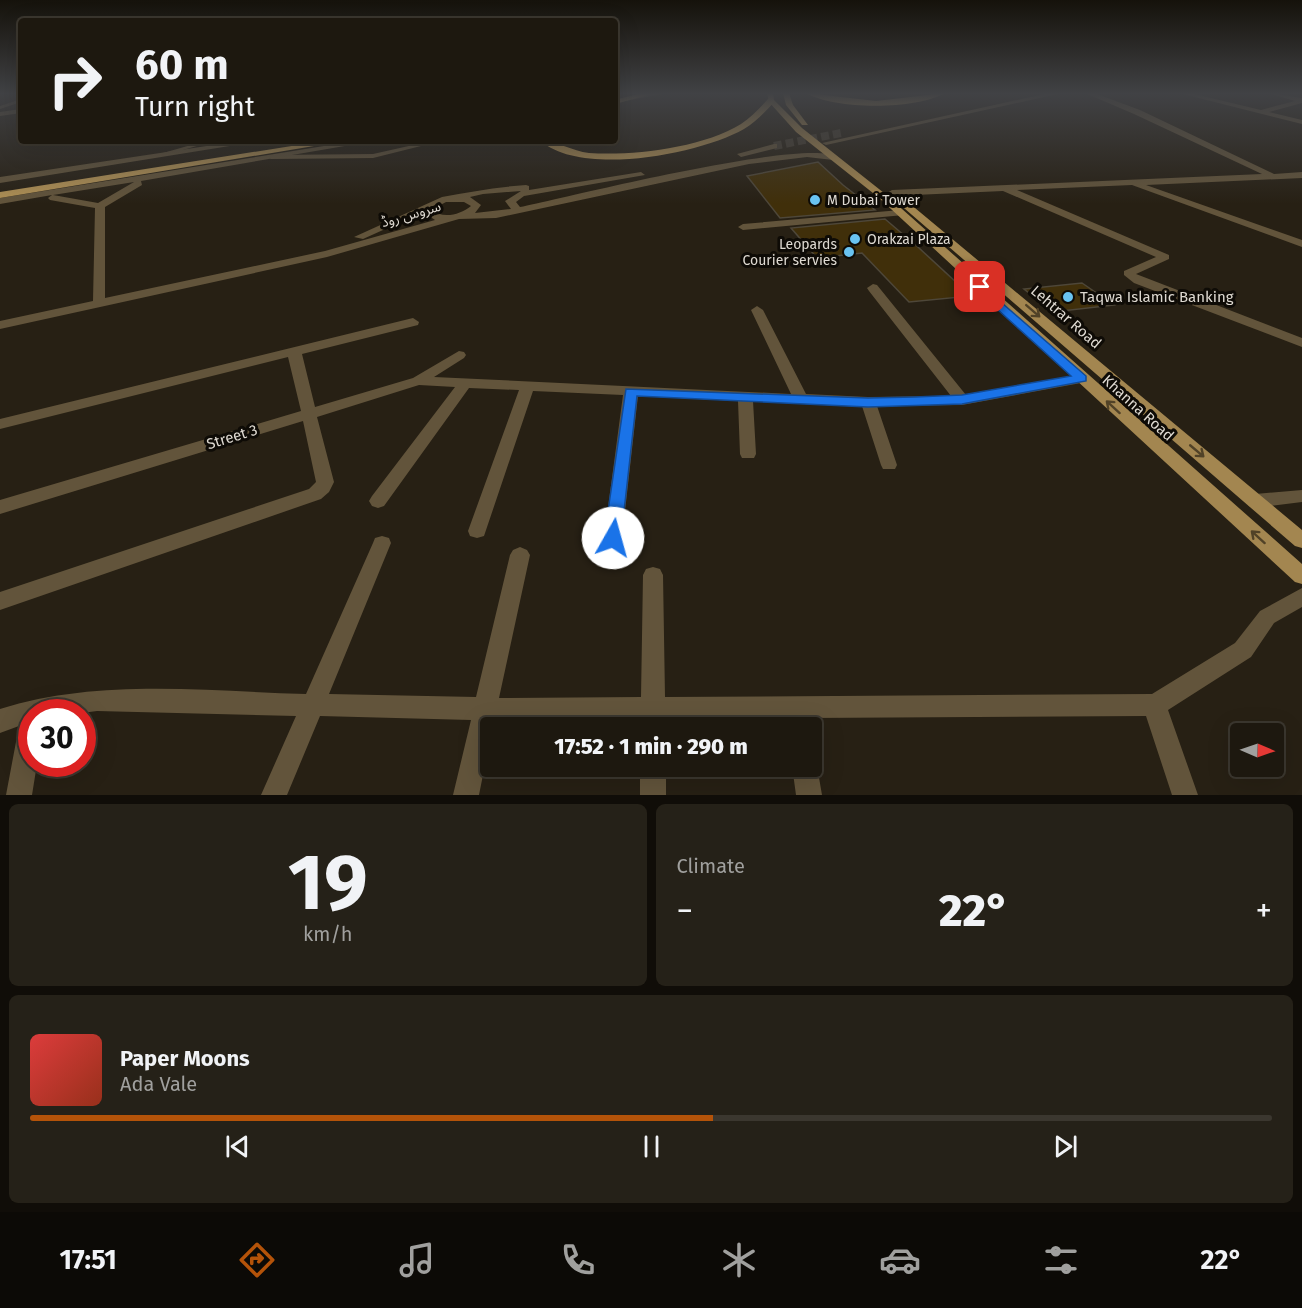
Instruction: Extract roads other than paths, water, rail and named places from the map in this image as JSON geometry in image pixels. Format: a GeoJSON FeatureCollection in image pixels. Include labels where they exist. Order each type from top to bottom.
{"type":"FeatureCollection","features":[{"type":"Feature","properties":{"kind":"highway"},"geometry":{"type":"LineString","coordinates":[[549,144],[575,154],[603,155],[671,150],[732,130]]}},
{"type":"Feature","properties":{"kind":"highway"},"geometry":{"type":"LineString","coordinates":[[0,182],[260,144]]}},
{"type":"Feature","properties":{"kind":"highway"},"geometry":{"type":"LineString","coordinates":[[0,195],[321,144]]}},
{"type":"Feature","properties":{"kind":"main road","name":"Khanna Road"},"geometry":{"type":"LineString","coordinates":[[801,130],[900,213],[1081,379],[1302,576]]}},
{"type":"Feature","properties":{"kind":"main road","name":"Lehtrar Road"},"geometry":{"type":"LineString","coordinates":[[810,130],[892,193],[1302,541]]}},
{"type":"Feature","properties":{"kind":"street"},"geometry":{"type":"LineString","coordinates":[[841,133],[854,130]]}},
{"type":"Feature","properties":{"kind":"street"},"geometry":{"type":"LineString","coordinates":[[826,144],[890,130]]}},
{"type":"Feature","properties":{"kind":"street"},"geometry":{"type":"LineString","coordinates":[[1175,130],[1273,176]]}},
{"type":"Feature","properties":{"kind":"street"},"geometry":{"type":"LineString","coordinates":[[749,161],[797,147],[806,136]]}},
{"type":"Feature","properties":{"kind":"street"},"geometry":{"type":"LineString","coordinates":[[0,182],[236,144]]}},
{"type":"Feature","properties":{"kind":"street"},"geometry":{"type":"LineString","coordinates":[[0,201],[351,144]]}},
{"type":"Feature","properties":{"kind":"street"},"geometry":{"type":"LineString","coordinates":[[517,210],[510,201],[513,197],[547,189],[666,170],[774,146]]}},
{"type":"Feature","properties":{"kind":"street","name":"سروس روڈ"},"geometry":{"type":"LineString","coordinates":[[0,325],[327,254],[458,216],[496,215],[749,161],[807,154],[833,157]]}},
{"type":"Feature","properties":{"kind":"street"},"geometry":{"type":"LineString","coordinates":[[892,193],[1302,174]]}},
{"type":"Feature","properties":{"kind":"street"},"geometry":{"type":"LineString","coordinates":[[26,197],[70,199],[100,206],[154,176]]}},
{"type":"Feature","properties":{"kind":"street"},"geometry":{"type":"LineString","coordinates":[[1127,181],[1302,244]]}},
{"type":"Feature","properties":{"kind":"street"},"geometry":{"type":"LineString","coordinates":[[1002,188],[1165,257],[1128,273],[1138,280],[1302,343]]}},
{"type":"Feature","properties":{"kind":"street"},"geometry":{"type":"LineString","coordinates":[[327,254],[428,206],[483,191],[547,189]]}},
{"type":"Feature","properties":{"kind":"street"},"geometry":{"type":"LineString","coordinates":[[428,206],[426,210],[428,214],[436,217],[458,216],[474,209],[476,205],[473,201],[457,198]]}},
{"type":"Feature","properties":{"kind":"street"},"geometry":{"type":"LineString","coordinates":[[99,303],[100,206]]}},
{"type":"Feature","properties":{"kind":"street"},"geometry":{"type":"LineString","coordinates":[[743,227],[900,213]]}},
{"type":"Feature","properties":{"kind":"street"},"geometry":{"type":"LineString","coordinates":[[873,288],[962,399]]}},
{"type":"Feature","properties":{"kind":"street"},"geometry":{"type":"LineString","coordinates":[[757,310],[801,399]]}},
{"type":"Feature","properties":{"kind":"street"},"geometry":{"type":"LineString","coordinates":[[0,424],[413,322]]}},
{"type":"Feature","properties":{"kind":"street"},"geometry":{"type":"LineString","coordinates":[[0,601],[315,494],[323,488],[325,482],[294,351]]}},
{"type":"Feature","properties":{"kind":"street","name":"Street 3"},"geometry":{"type":"LineString","coordinates":[[0,507],[418,381],[459,355]]}},
{"type":"Feature","properties":{"kind":"street"},"geometry":{"type":"LineString","coordinates":[[418,381],[464,385],[868,402],[962,399],[1081,379]]}},
{"type":"Feature","properties":{"kind":"street"},"geometry":{"type":"LineString","coordinates":[[378,501],[464,385]]}},
{"type":"Feature","properties":{"kind":"street"},"geometry":{"type":"LineString","coordinates":[[477,531],[527,387]]}},
{"type":"Feature","properties":{"kind":"street"},"geometry":{"type":"LineString","coordinates":[[613,538],[631,392]]}},
{"type":"Feature","properties":{"kind":"street"},"geometry":{"type":"LineString","coordinates":[[745,397],[748,454]]}},
{"type":"Feature","properties":{"kind":"street"},"geometry":{"type":"LineString","coordinates":[[868,402],[889,465]]}},
{"type":"Feature","properties":{"kind":"street"},"geometry":{"type":"LineString","coordinates":[[1256,501],[1302,496]]}},
{"type":"Feature","properties":{"kind":"street"},"geometry":{"type":"LineString","coordinates":[[274,795],[382,543]]}},
{"type":"Feature","properties":{"kind":"street"},"geometry":{"type":"LineString","coordinates":[[466,795],[520,555]]}},
{"type":"Feature","properties":{"kind":"street"},"geometry":{"type":"LineString","coordinates":[[653,575],[653,717]]}},
{"type":"Feature","properties":{"kind":"street"},"geometry":{"type":"LineString","coordinates":[[796,717],[1154,705],[1179,692],[1243,650],[1267,617],[1302,597]]}},
{"type":"Feature","properties":{"kind":"street"},"geometry":{"type":"LineString","coordinates":[[96,699],[487,709],[635,717]]}},
{"type":"Feature","properties":{"kind":"street"},"geometry":{"type":"LineString","coordinates":[[1154,705],[1185,795]]}},
{"type":"Feature","properties":{"kind":"street"},"geometry":{"type":"LineString","coordinates":[[0,721],[18,717]]}},
{"type":"Feature","properties":{"kind":"street"},"geometry":{"type":"LineString","coordinates":[[19,795],[22,777]]}},
{"type":"Feature","properties":{"kind":"street"},"geometry":{"type":"LineString","coordinates":[[653,777],[653,795]]}},
{"type":"Feature","properties":{"kind":"street"},"geometry":{"type":"LineString","coordinates":[[806,777],[809,795]]}},
{"type":"Feature","properties":{"kind":"lane"},"geometry":{"type":"LineString","coordinates":[[156,156],[201,144]]}},
{"type":"Feature","properties":{"kind":"lane"},"geometry":{"type":"LineString","coordinates":[[271,157],[373,156],[425,144]]}},
{"type":"Feature","properties":{"kind":"tunnel"},"geometry":{"type":"LineString","coordinates":[[774,146],[841,133]]}},
{"type":"Feature","properties":{"kind":"place","name":"M Dubai Tower"},"geometry":{"type":"Point","coordinates":[815,200]}},
{"type":"Feature","properties":{"kind":"place","name":"Orakzai Plaza"},"geometry":{"type":"Point","coordinates":[855,239]}},
{"type":"Feature","properties":{"kind":"place","name":"Leopards Courier servies"},"geometry":{"type":"Point","coordinates":[849,252]}},
{"type":"Feature","properties":{"kind":"place","name":"Taqwa Islamic Banking"},"geometry":{"type":"Point","coordinates":[1068,297]}}]}
